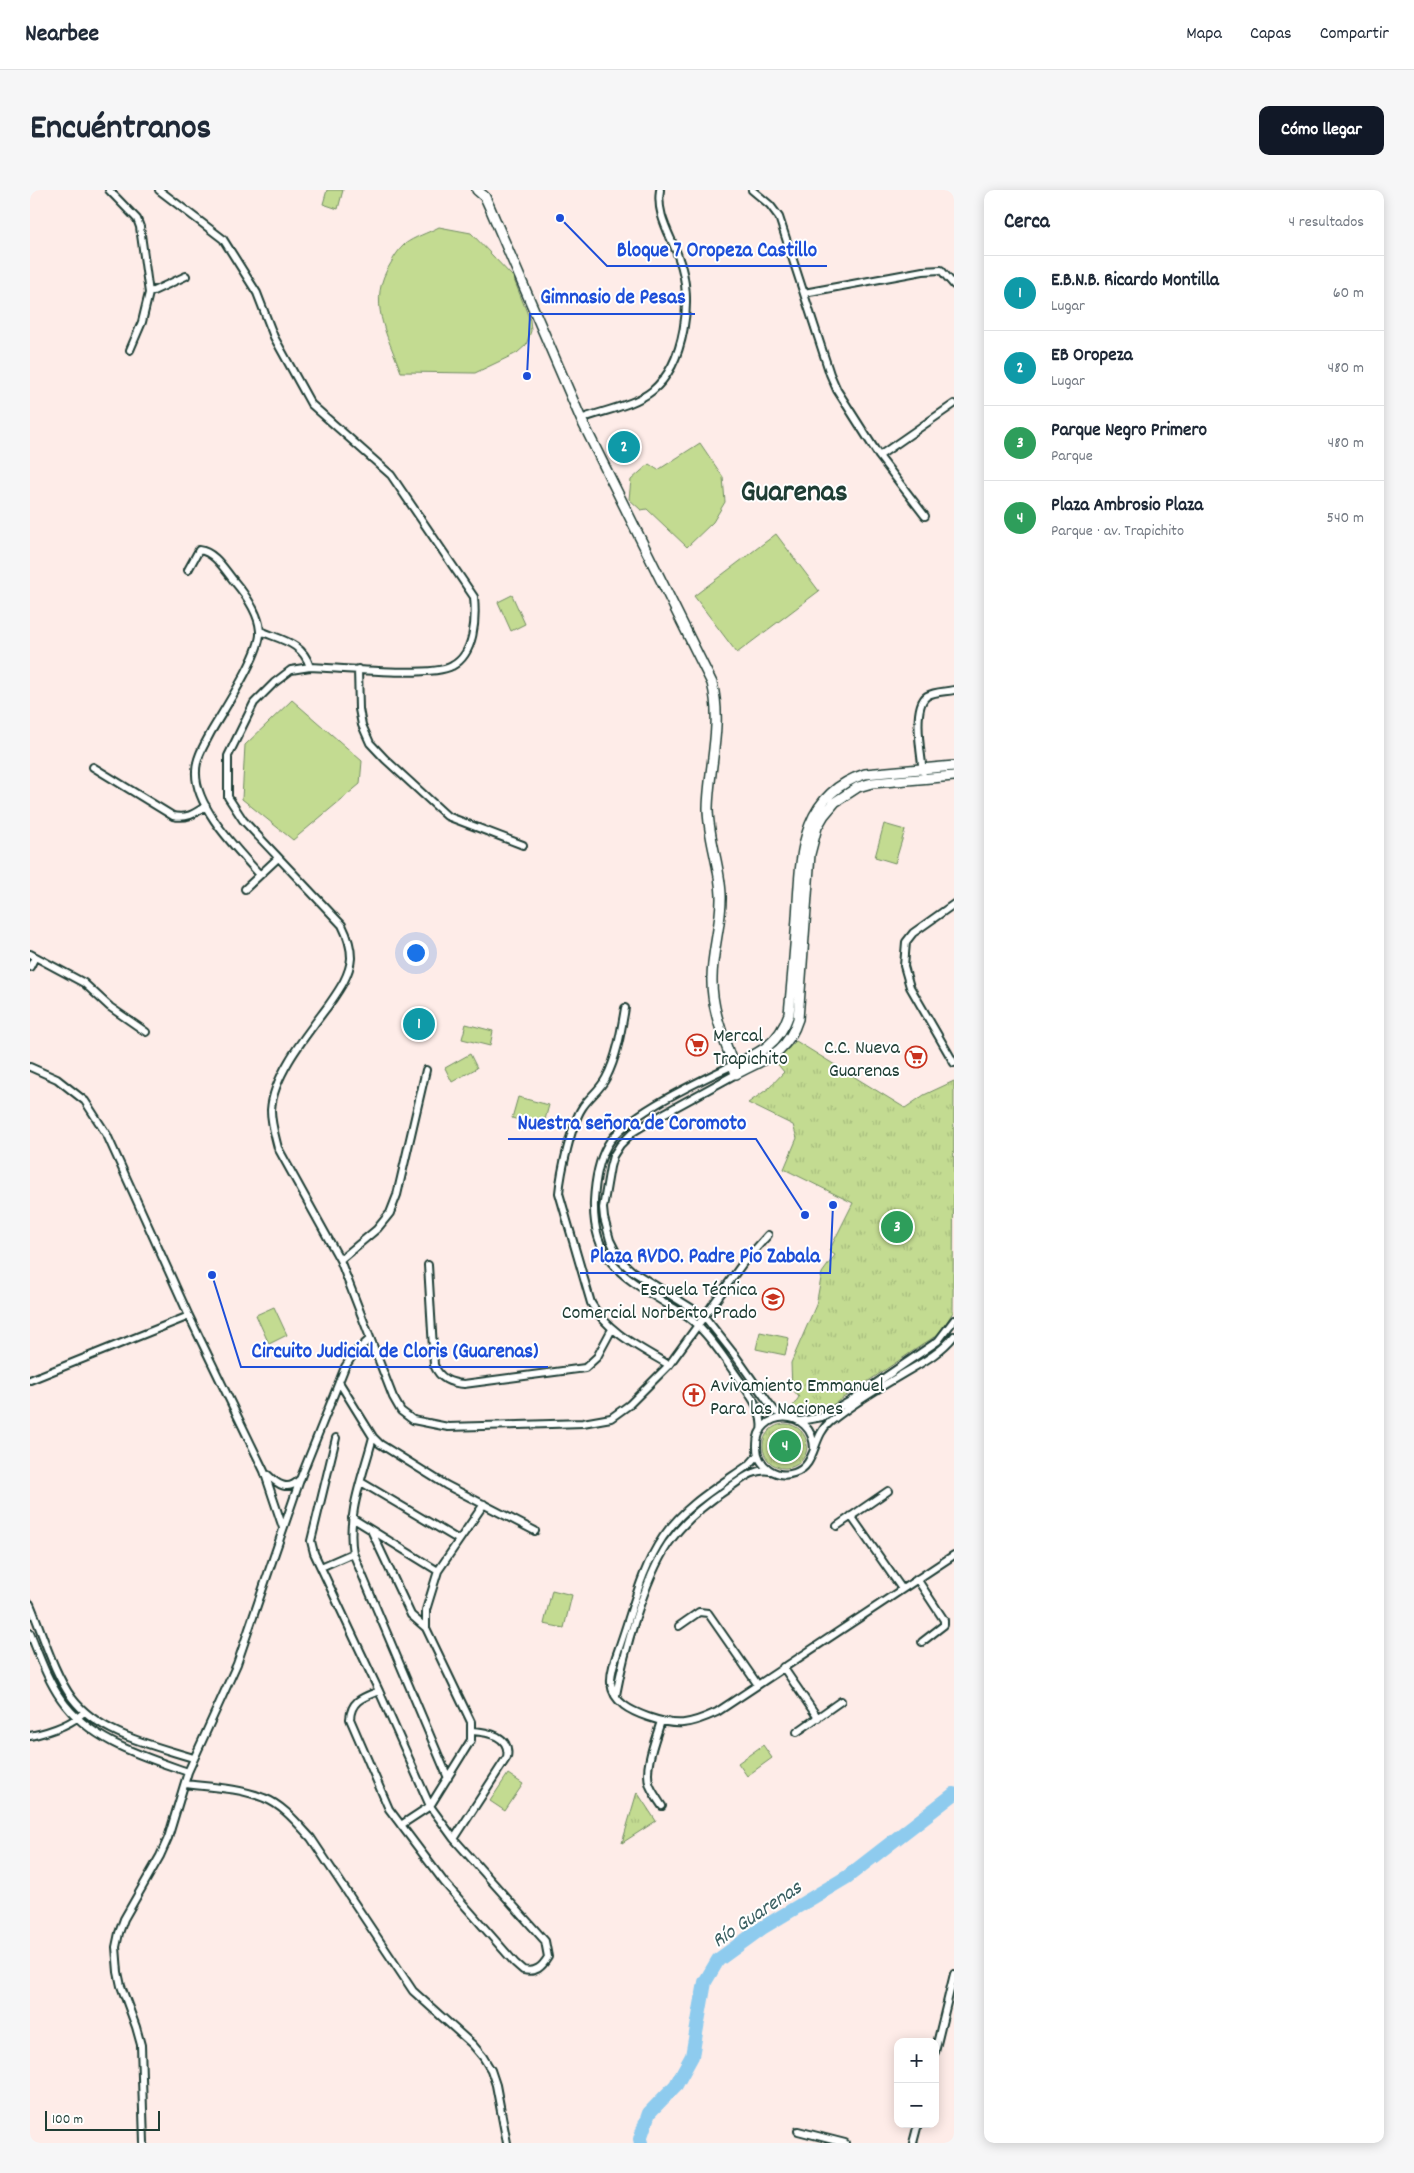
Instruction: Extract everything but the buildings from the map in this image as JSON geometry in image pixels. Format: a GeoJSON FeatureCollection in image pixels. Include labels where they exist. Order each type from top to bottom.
{"type":"FeatureCollection","features":[{"type":"Feature","properties":{"kind":"street"},"geometry":{"type":"LineString","coordinates":[[109,190],[137,219],[140,227],[149,293],[142,322],[130,350]]}},
{"type":"Feature","properties":{"kind":"street"},"geometry":{"type":"LineString","coordinates":[[159,190],[223,240],[257,293],[274,337],[310,404],[391,475],[474,597],[476,615],[473,634],[466,652],[453,666],[432,672],[310,667],[290,670],[254,703],[228,756],[228,797],[242,820],[342,925],[347,936],[351,958],[346,975],[336,996],[289,1060],[278,1084],[271,1109],[273,1128],[278,1148],[340,1260],[393,1397],[401,1411],[413,1420],[448,1428],[583,1423],[611,1418],[629,1405],[669,1365],[743,1264],[768,1235]]}},
{"type":"Feature","properties":{"kind":"street"},"geometry":{"type":"LineString","coordinates":[[477,190],[485,197],[490,208],[580,419],[712,683],[715,694],[716,729],[708,810],[710,837],[721,893],[712,976],[712,993],[719,1024],[734,1069]]}},
{"type":"Feature","properties":{"kind":"street"},"geometry":{"type":"LineString","coordinates":[[580,419],[641,398],[662,381],[677,353],[686,313],[685,276],[660,212],[660,190]]}},
{"type":"Feature","properties":{"kind":"street"},"geometry":{"type":"LineString","coordinates":[[752,190],[770,205],[779,217],[833,382],[879,456],[925,516]]}},
{"type":"Feature","properties":{"kind":"street"},"geometry":{"type":"LineString","coordinates":[[804,293],[922,271],[941,270],[954,285]]}},
{"type":"Feature","properties":{"kind":"street"},"geometry":{"type":"LineString","coordinates":[[149,293],[186,276]]}},
{"type":"Feature","properties":{"kind":"street"},"geometry":{"type":"LineString","coordinates":[[879,456],[954,404]]}},
{"type":"Feature","properties":{"kind":"street"},"geometry":{"type":"LineString","coordinates":[[188,570],[199,550],[207,551],[216,559],[241,590],[258,621],[260,631],[256,652],[204,746],[197,762],[196,772],[199,789],[206,806],[231,842],[260,875]]}},
{"type":"Feature","properties":{"kind":"street"},"geometry":{"type":"LineString","coordinates":[[260,631],[300,648],[307,656],[310,667]]}},
{"type":"Feature","properties":{"kind":"street"},"geometry":{"type":"LineString","coordinates":[[358,669],[359,709],[362,725],[370,743],[385,759],[447,816],[524,845]]}},
{"type":"Feature","properties":{"kind":"street"},"geometry":{"type":"LineString","coordinates":[[923,778],[918,716],[921,702],[932,693],[954,690]]}},
{"type":"Feature","properties":{"kind":"street"},"geometry":{"type":"LineString","coordinates":[[93,766],[173,816],[188,817],[206,806]]}},
{"type":"Feature","properties":{"kind":"street"},"geometry":{"type":"LineString","coordinates":[[954,766],[872,773],[851,778],[835,788],[818,808],[804,841],[789,1014],[784,1028],[775,1041],[759,1053],[626,1138],[612,1156],[603,1208],[610,1240],[620,1260],[632,1271],[704,1316],[776,1412],[787,1417],[800,1421],[822,1417],[850,1401],[938,1341],[954,1320]]}},
{"type":"Feature","properties":{"kind":"street"},"geometry":{"type":"LineString","coordinates":[[771,1471],[765,1467],[758,1455],[757,1447],[761,1430],[760,1413],[752,1399],[698,1325],[640,1287],[620,1272],[607,1259],[600,1245],[596,1229],[595,1194],[598,1173],[607,1146],[626,1124],[694,1084],[779,1052],[794,1032],[798,1019],[810,854],[818,827],[824,815],[835,802],[858,786],[872,783],[954,776]]}},
{"type":"Feature","properties":{"kind":"street"},"geometry":{"type":"LineString","coordinates":[[245,889],[278,858]]}},
{"type":"Feature","properties":{"kind":"street"},"geometry":{"type":"LineString","coordinates":[[953,1061],[910,987],[904,966],[906,942],[912,932],[954,904]]}},
{"type":"Feature","properties":{"kind":"street"},"geometry":{"type":"LineString","coordinates":[[30,967],[32,955],[84,983],[110,1007],[146,1032]]}},
{"type":"Feature","properties":{"kind":"street"},"geometry":{"type":"LineString","coordinates":[[625,1008],[622,1030],[606,1078],[599,1090],[581,1109],[576,1120],[560,1182],[559,1193],[591,1302],[598,1314],[612,1329],[669,1365]]}},
{"type":"Feature","properties":{"kind":"street"},"geometry":{"type":"LineString","coordinates":[[30,1068],[57,1079],[85,1101],[107,1135],[264,1471],[284,1528]]}},
{"type":"Feature","properties":{"kind":"street"},"geometry":{"type":"LineString","coordinates":[[340,1260],[377,1229],[390,1213],[397,1195],[426,1070]]}},
{"type":"Feature","properties":{"kind":"street"},"geometry":{"type":"LineString","coordinates":[[428,1265],[434,1365],[441,1377],[447,1380],[464,1384],[585,1368],[597,1357],[612,1329]]}},
{"type":"Feature","properties":{"kind":"street"},"geometry":{"type":"LineString","coordinates":[[30,1380],[190,1316]]}},
{"type":"Feature","properties":{"kind":"street"},"geometry":{"type":"LineString","coordinates":[[616,1696],[621,1669],[646,1589],[669,1543],[702,1507],[754,1472],[762,1470],[786,1475],[800,1471],[812,1458],[817,1437],[830,1422],[881,1387],[937,1353],[954,1336]]}},
{"type":"Feature","properties":{"kind":"street"},"geometry":{"type":"LineString","coordinates":[[144,2143],[141,2045],[121,1986],[116,1947],[124,1919],[157,1862],[168,1838],[193,1758],[237,1664],[301,1477],[345,1367],[355,1352],[370,1339]]}},
{"type":"Feature","properties":{"kind":"street"},"geometry":{"type":"LineString","coordinates":[[339,1382],[380,1444],[437,1480],[535,1531]]}},
{"type":"Feature","properties":{"kind":"street"},"geometry":{"type":"LineString","coordinates":[[761,1430],[773,1420],[787,1417]]}},
{"type":"Feature","properties":{"kind":"street"},"geometry":{"type":"LineString","coordinates":[[800,1421],[811,1432],[814,1449]]}},
{"type":"Feature","properties":{"kind":"street"},"geometry":{"type":"LineString","coordinates":[[373,1436],[352,1518],[350,1537],[353,1552],[448,1778]]}},
{"type":"Feature","properties":{"kind":"street"},"geometry":{"type":"LineString","coordinates":[[336,1438],[311,1540],[314,1553],[379,1691],[430,1806],[454,1839],[544,1941],[548,1957],[543,1966],[529,1972],[518,1966],[444,1882],[389,1809],[350,1718],[352,1707],[356,1701],[379,1691]]}},
{"type":"Feature","properties":{"kind":"street"},"geometry":{"type":"LineString","coordinates":[[758,1455],[750,1464],[689,1507],[664,1536],[654,1552],[639,1586],[612,1671],[611,1684],[622,1706],[661,1721],[675,1724],[689,1724],[700,1720],[717,1712],[954,1555]]}},
{"type":"Feature","properties":{"kind":"street"},"geometry":{"type":"LineString","coordinates":[[264,1471],[275,1483],[281,1486],[295,1484],[301,1477]]}},
{"type":"Feature","properties":{"kind":"street"},"geometry":{"type":"LineString","coordinates":[[361,1482],[459,1540]]}},
{"type":"Feature","properties":{"kind":"street"},"geometry":{"type":"LineString","coordinates":[[837,1526],[888,1492]]}},
{"type":"Feature","properties":{"kind":"street"},"geometry":{"type":"LineString","coordinates":[[426,1628],[426,1610],[438,1571],[484,1504]]}},
{"type":"Feature","properties":{"kind":"street"},"geometry":{"type":"LineString","coordinates":[[851,1516],[902,1589]]}},
{"type":"Feature","properties":{"kind":"street"},"geometry":{"type":"LineString","coordinates":[[352,1518],[438,1571]]}},
{"type":"Feature","properties":{"kind":"street"},"geometry":{"type":"LineString","coordinates":[[371,1530],[411,1615],[426,1628],[467,1712],[472,1731],[471,1740],[430,1806],[401,1825]]}},
{"type":"Feature","properties":{"kind":"street"},"geometry":{"type":"LineString","coordinates":[[321,1567],[353,1552]]}},
{"type":"Feature","properties":{"kind":"street"},"geometry":{"type":"LineString","coordinates":[[917,1579],[944,1620],[944,1625],[922,1642]]}},
{"type":"Feature","properties":{"kind":"street"},"geometry":{"type":"LineString","coordinates":[[30,1604],[64,1685],[84,1712],[118,1732],[193,1758]]}},
{"type":"Feature","properties":{"kind":"street"},"geometry":{"type":"LineString","coordinates":[[679,1626],[699,1612],[708,1613],[758,1685]]}},
{"type":"Feature","properties":{"kind":"street"},"geometry":{"type":"LineString","coordinates":[[30,1633],[54,1688],[77,1719],[101,1736],[120,1746],[188,1772]]}},
{"type":"Feature","properties":{"kind":"street"},"geometry":{"type":"LineString","coordinates":[[784,1667],[818,1718]]}},
{"type":"Feature","properties":{"kind":"street"},"geometry":{"type":"LineString","coordinates":[[797,1732],[841,1701]]}},
{"type":"Feature","properties":{"kind":"street"},"geometry":{"type":"LineString","coordinates":[[30,1736],[48,1732],[77,1719],[84,1712]]}},
{"type":"Feature","properties":{"kind":"street"},"geometry":{"type":"LineString","coordinates":[[661,1721],[653,1749],[648,1779],[650,1787],[662,1806]]}},
{"type":"Feature","properties":{"kind":"street"},"geometry":{"type":"LineString","coordinates":[[454,1839],[507,1757],[508,1750],[498,1736],[488,1732],[472,1731]]}},
{"type":"Feature","properties":{"kind":"street"},"geometry":{"type":"LineString","coordinates":[[185,1784],[234,1790],[266,1798],[295,1820],[316,1846],[413,1991],[473,2045],[483,2057],[491,2070],[496,2085],[507,2143]]}},
{"type":"Feature","properties":{"kind":"street"},"geometry":{"type":"LineString","coordinates":[[938,2038],[954,1974]]}},
{"type":"Feature","properties":{"kind":"street"},"geometry":{"type":"LineString","coordinates":[[913,2143],[917,2128]]}},
{"type":"Feature","properties":{"kind":"street"},"geometry":{"type":"LineString","coordinates":[[798,2132],[845,2143]]}},
{"type":"Feature","properties":{"kind":"green space"},"geometry":{"type":"Polygon","coordinates":[[[327,190],[343,190],[338,209],[323,204],[327,190]]]}},
{"type":"Feature","properties":{"kind":"green space"},"geometry":{"type":"Polygon","coordinates":[[[439,227],[471,233],[513,277],[530,320],[531,331],[526,345],[517,353],[475,373],[401,372],[381,318],[380,291],[384,277],[395,256],[409,242],[439,227]]]}},
{"type":"Feature","properties":{"kind":"green space"},"geometry":{"type":"Polygon","coordinates":[[[700,443],[723,477],[725,502],[713,522],[687,547],[647,509],[641,510],[629,499],[631,480],[649,464],[658,470],[700,443]]]}},
{"type":"Feature","properties":{"kind":"green space"},"geometry":{"type":"Polygon","coordinates":[[[776,534],[819,591],[737,653],[694,596],[776,534]]]}},
{"type":"Feature","properties":{"kind":"green space"},"geometry":{"type":"Polygon","coordinates":[[[512,595],[525,624],[511,631],[498,602],[512,595]]]}},
{"type":"Feature","properties":{"kind":"green space"},"geometry":{"type":"Polygon","coordinates":[[[292,700],[362,761],[360,784],[293,840],[242,799],[245,745],[292,700]]]}},
{"type":"Feature","properties":{"kind":"green space"},"geometry":{"type":"Polygon","coordinates":[[[884,824],[905,830],[895,863],[875,857],[884,824]]]}},
{"type":"Feature","properties":{"kind":"green space"},"geometry":{"type":"Polygon","coordinates":[[[466,1024],[493,1031],[490,1046],[462,1039],[466,1024]]]}},
{"type":"Feature","properties":{"kind":"green space"},"geometry":{"type":"Polygon","coordinates":[[[796,1041],[905,1108],[924,1095],[954,1081],[953,1312],[940,1333],[831,1406],[808,1412],[791,1409],[799,1397],[792,1389],[791,1363],[816,1305],[822,1273],[835,1255],[829,1251],[853,1203],[784,1169],[797,1138],[793,1125],[748,1103],[769,1088],[784,1072],[775,1061],[796,1041]]]}},
{"type":"Feature","properties":{"kind":"green space"},"geometry":{"type":"Polygon","coordinates":[[[470,1054],[477,1068],[452,1082],[445,1068],[470,1054]]]}},
{"type":"Feature","properties":{"kind":"green space"},"geometry":{"type":"Polygon","coordinates":[[[518,1097],[549,1105],[543,1127],[512,1118],[518,1097]]]}},
{"type":"Feature","properties":{"kind":"green space"},"geometry":{"type":"Polygon","coordinates":[[[274,1307],[287,1335],[269,1344],[256,1315],[274,1307]]]}},
{"type":"Feature","properties":{"kind":"green space"},"geometry":{"type":"Polygon","coordinates":[[[760,1332],[789,1338],[785,1355],[756,1349],[760,1332]]]}},
{"type":"Feature","properties":{"kind":"green space"},"geometry":{"type":"Polygon","coordinates":[[[789,1424],[801,1430],[806,1437],[806,1455],[801,1462],[794,1467],[781,1468],[773,1465],[766,1458],[763,1442],[766,1434],[773,1427],[789,1424]]]}},
{"type":"Feature","properties":{"kind":"green space"},"geometry":{"type":"Polygon","coordinates":[[[552,1590],[572,1595],[564,1628],[544,1624],[552,1590]]]}},
{"type":"Feature","properties":{"kind":"green space"},"geometry":{"type":"Polygon","coordinates":[[[763,1745],[772,1758],[747,1776],[738,1763],[763,1745]]]}},
{"type":"Feature","properties":{"kind":"green space"},"geometry":{"type":"Polygon","coordinates":[[[508,1774],[523,1784],[505,1811],[490,1801],[508,1774]]]}},
{"type":"Feature","properties":{"kind":"green space"},"geometry":{"type":"Polygon","coordinates":[[[637,1792],[656,1821],[622,1843],[637,1792]]]}},
{"type":"Feature","properties":{"kind":"waterway","name":"Río Guarenas"},"geometry":{"type":"LineString","coordinates":[[641,2143],[640,2139],[649,2113],[676,2085],[692,2056],[705,1982],[718,1960],[762,1928],[847,1877],[954,1794]]}},
{"type":"Feature","properties":{"kind":"place","name":"Bloque 7 Oropeza Castillo"},"geometry":{"type":"Point","coordinates":[560,218]}},
{"type":"Feature","properties":{"kind":"place","name":"Gimnasio de Pesas"},"geometry":{"type":"Point","coordinates":[527,376]}},
{"type":"Feature","properties":{"kind":"place","name":"EB Oropeza"},"geometry":{"type":"Point","coordinates":[624,447]}},
{"type":"Feature","properties":{"kind":"place","name":"E.B.N.B. Ricardo Montilla"},"geometry":{"type":"Point","coordinates":[419,1024]}},
{"type":"Feature","properties":{"kind":"place","name":"Mercal Trapichito"},"geometry":{"type":"Point","coordinates":[697,1045]}},
{"type":"Feature","properties":{"kind":"place","name":"C.C. Nueva Guarenas"},"geometry":{"type":"Point","coordinates":[916,1057]}},
{"type":"Feature","properties":{"kind":"place","name":"Plaza RVDO. Padre Pio Zabala"},"geometry":{"type":"Point","coordinates":[833,1205]}},
{"type":"Feature","properties":{"kind":"place","name":"Nuestra señora de Coromoto"},"geometry":{"type":"Point","coordinates":[805,1215]}},
{"type":"Feature","properties":{"kind":"place","name":"Parque Negro Primero"},"geometry":{"type":"Point","coordinates":[897,1227]}},
{"type":"Feature","properties":{"kind":"place","name":"Circuito Judicial de Cloris (Guarenas)"},"geometry":{"type":"Point","coordinates":[212,1275]}},
{"type":"Feature","properties":{"kind":"place","name":"Escuela Técnica Comercial Norberto Prado"},"geometry":{"type":"Point","coordinates":[773,1299]}},
{"type":"Feature","properties":{"kind":"place","name":"Avivamiento Emmanuel Para las Naciones"},"geometry":{"type":"Point","coordinates":[694,1395]}},
{"type":"Feature","properties":{"kind":"place","name":"Plaza Ambrosio Plaza"},"geometry":{"type":"Point","coordinates":[785,1446]}},
{"type":"Feature","properties":{"kind":"district","name":"Guarenas"},"geometry":{"type":"Point","coordinates":[794,490]}}]}
